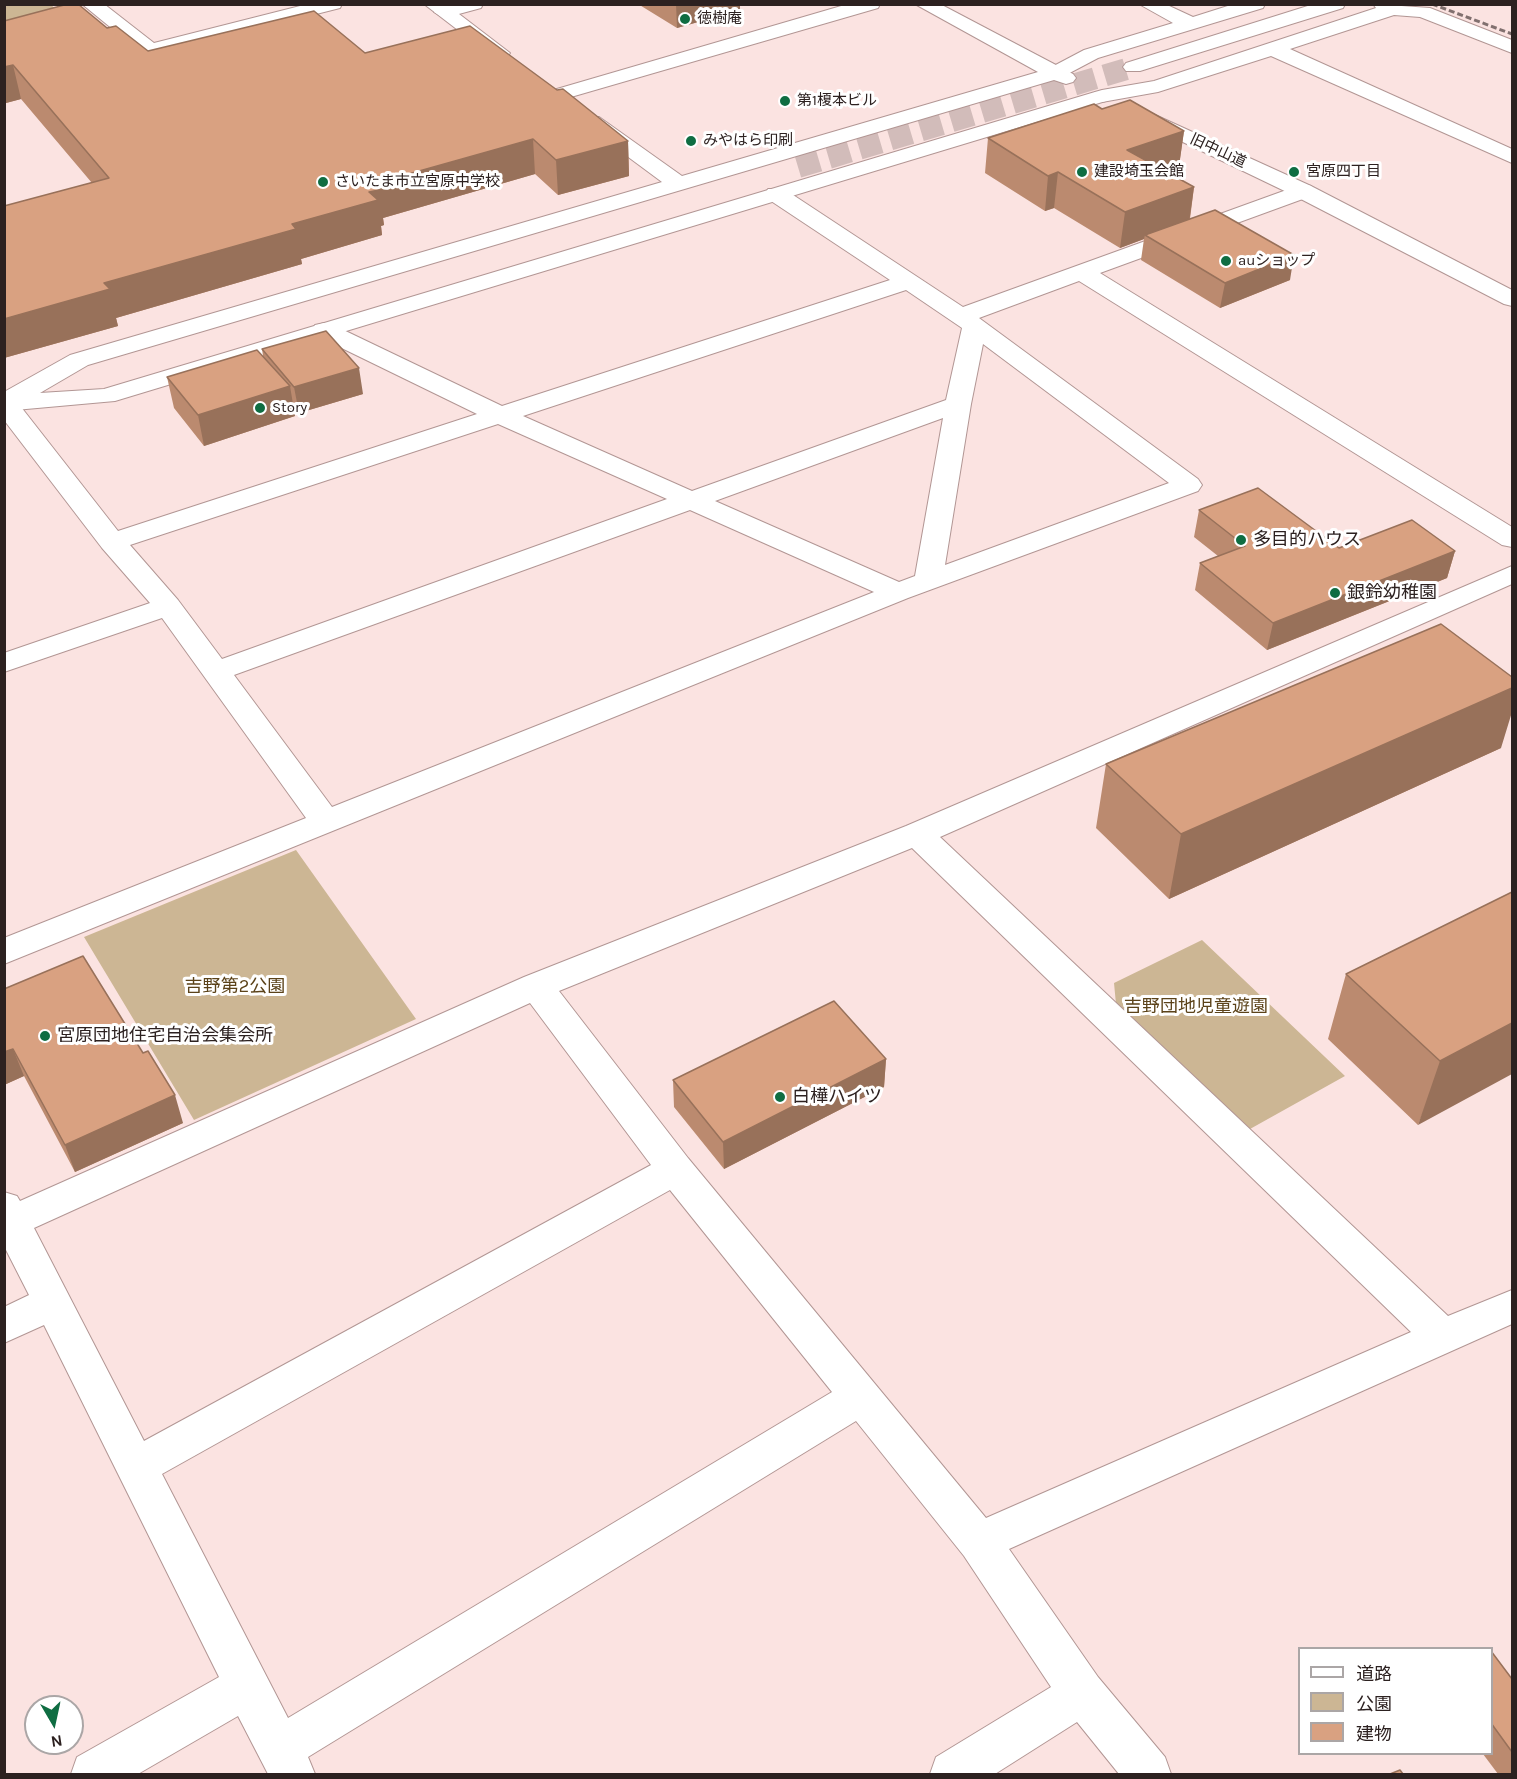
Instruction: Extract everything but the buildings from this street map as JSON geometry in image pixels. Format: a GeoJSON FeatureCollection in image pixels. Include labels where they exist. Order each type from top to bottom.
{"type":"FeatureCollection","features":[{"type":"Feature","properties":{"kind":"street"},"geometry":{"type":"LineString","coordinates":[[91,4],[150,50],[333,4]]}},
{"type":"Feature","properties":{"kind":"street"},"geometry":{"type":"LineString","coordinates":[[439,8],[474,4]]}},
{"type":"Feature","properties":{"kind":"street"},"geometry":{"type":"LineString","coordinates":[[557,95],[871,4]]}},
{"type":"Feature","properties":{"kind":"street","name":"旧中山道"},"geometry":{"type":"LineString","coordinates":[[924,4],[1055,73],[1303,191],[1512,299]]}},
{"type":"Feature","properties":{"kind":"street"},"geometry":{"type":"LineString","coordinates":[[1148,4],[1190,23]]}},
{"type":"Feature","properties":{"kind":"street"},"geometry":{"type":"LineString","coordinates":[[4,403],[79,360],[1055,73],[1091,54],[1256,4]]}},
{"type":"Feature","properties":{"kind":"street"},"geometry":{"type":"LineString","coordinates":[[1132,67],[1336,4]]}},
{"type":"Feature","properties":{"kind":"street"},"geometry":{"type":"LineString","coordinates":[[4,403],[106,396],[1102,96],[1158,86],[1273,49],[1388,7],[1423,12],[1512,47]]}},
{"type":"Feature","properties":{"kind":"street"},"geometry":{"type":"LineString","coordinates":[[439,8],[520,68]]}},
{"type":"Feature","properties":{"kind":"street"},"geometry":{"type":"LineString","coordinates":[[1273,49],[1512,158]]}},
{"type":"Feature","properties":{"kind":"street"},"geometry":{"type":"LineString","coordinates":[[538,81],[678,183]]}},
{"type":"Feature","properties":{"kind":"street"},"geometry":{"type":"LineString","coordinates":[[890,121],[918,133],[929,148]]}},
{"type":"Feature","properties":{"kind":"street"},"geometry":{"type":"LineString","coordinates":[[4,403],[798,167]]}},
{"type":"Feature","properties":{"kind":"street"},"geometry":{"type":"LineString","coordinates":[[968,321],[1083,273],[1303,191]]}},
{"type":"Feature","properties":{"kind":"street"},"geometry":{"type":"LineString","coordinates":[[8,943],[327,823],[898,592],[1190,485],[968,321],[776,194]]}},
{"type":"Feature","properties":{"kind":"street"},"geometry":{"type":"LineString","coordinates":[[1083,273],[1512,539]]}},
{"type":"Feature","properties":{"kind":"street"},"geometry":{"type":"LineString","coordinates":[[112,542],[908,282]]}},
{"type":"Feature","properties":{"kind":"street"},"geometry":{"type":"LineString","coordinates":[[928,582],[958,404],[968,321]]}},
{"type":"Feature","properties":{"kind":"street"},"geometry":{"type":"LineString","coordinates":[[324,330],[499,415],[898,592]]}},
{"type":"Feature","properties":{"kind":"street"},"geometry":{"type":"LineString","coordinates":[[4,403],[112,542],[168,606],[327,823]]}},
{"type":"Feature","properties":{"kind":"street"},"geometry":{"type":"LineString","coordinates":[[216,671],[958,404]]}},
{"type":"Feature","properties":{"kind":"street"},"geometry":{"type":"LineString","coordinates":[[860,1397],[285,1762],[8,1214],[536,986],[917,834],[1512,574]]}},
{"type":"Feature","properties":{"kind":"street"},"geometry":{"type":"LineString","coordinates":[[4,663],[168,606]]}},
{"type":"Feature","properties":{"kind":"street"},"geometry":{"type":"LineString","coordinates":[[917,834],[1442,1336]]}},
{"type":"Feature","properties":{"kind":"street"},"geometry":{"type":"LineString","coordinates":[[536,986],[675,1169],[979,1542],[1082,1693],[1148,1774]]}},
{"type":"Feature","properties":{"kind":"street"},"geometry":{"type":"LineString","coordinates":[[136,1467],[675,1169]]}},
{"type":"Feature","properties":{"kind":"street"},"geometry":{"type":"LineString","coordinates":[[4,1326],[52,1303]]}},
{"type":"Feature","properties":{"kind":"street"},"geometry":{"type":"LineString","coordinates":[[979,1542],[1512,1306]]}},
{"type":"Feature","properties":{"kind":"street"},"geometry":{"type":"LineString","coordinates":[[94,1774],[247,1686]]}},
{"type":"Feature","properties":{"kind":"street"},"geometry":{"type":"LineString","coordinates":[[953,1774],[1082,1693]]}},
{"type":"Feature","properties":{"kind":"green space"},"geometry":{"type":"Polygon","coordinates":[[[5,5],[51,5],[86,33],[5,55],[5,5]]]}},
{"type":"Feature","properties":{"kind":"green space","name":"吉野第2公園"},"geometry":{"type":"Polygon","coordinates":[[[296,850],[416,1019],[194,1120],[84,937],[296,850]]]}},
{"type":"Feature","properties":{"kind":"green space","name":"吉野団地児童遊園"},"geometry":{"type":"Polygon","coordinates":[[[1202,940],[1345,1076],[1250,1129],[1116,1004],[1114,983],[1202,940]]]}},
{"type":"Feature","properties":{"kind":"tunnel"},"geometry":{"type":"LineString","coordinates":[[798,167],[1133,67]]}},
{"type":"Feature","properties":{"kind":"railway"},"geometry":{"type":"LineString","coordinates":[[1432,4],[1512,34]]}},
{"type":"Feature","properties":{"kind":"place","name":"徳樹庵"},"geometry":{"type":"Point","coordinates":[685,19]}},
{"type":"Feature","properties":{"kind":"place","name":"第1榎本ビル"},"geometry":{"type":"Point","coordinates":[785,101]}},
{"type":"Feature","properties":{"kind":"place","name":"みやはら印刷"},"geometry":{"type":"Point","coordinates":[691,141]}},
{"type":"Feature","properties":{"kind":"place","name":"建設埼玉会館"},"geometry":{"type":"Point","coordinates":[1082,172]}},
{"type":"Feature","properties":{"kind":"place","name":"宮原四丁目"},"geometry":{"type":"Point","coordinates":[1294,172]}},
{"type":"Feature","properties":{"kind":"place","name":"さいたま市立宮原中学校"},"geometry":{"type":"Point","coordinates":[323,182]}},
{"type":"Feature","properties":{"kind":"place","name":"auショップ"},"geometry":{"type":"Point","coordinates":[1226,261]}},
{"type":"Feature","properties":{"kind":"place","name":"Story"},"geometry":{"type":"Point","coordinates":[260,408]}},
{"type":"Feature","properties":{"kind":"place","name":"多目的ハウス"},"geometry":{"type":"Point","coordinates":[1241,540]}},
{"type":"Feature","properties":{"kind":"place","name":"銀鈴幼稚園"},"geometry":{"type":"Point","coordinates":[1335,593]}},
{"type":"Feature","properties":{"kind":"place","name":"宮原団地住宅自治会集会所"},"geometry":{"type":"Point","coordinates":[45,1036]}},
{"type":"Feature","properties":{"kind":"place","name":"白樺ハイツ"},"geometry":{"type":"Point","coordinates":[780,1097]}}]}
